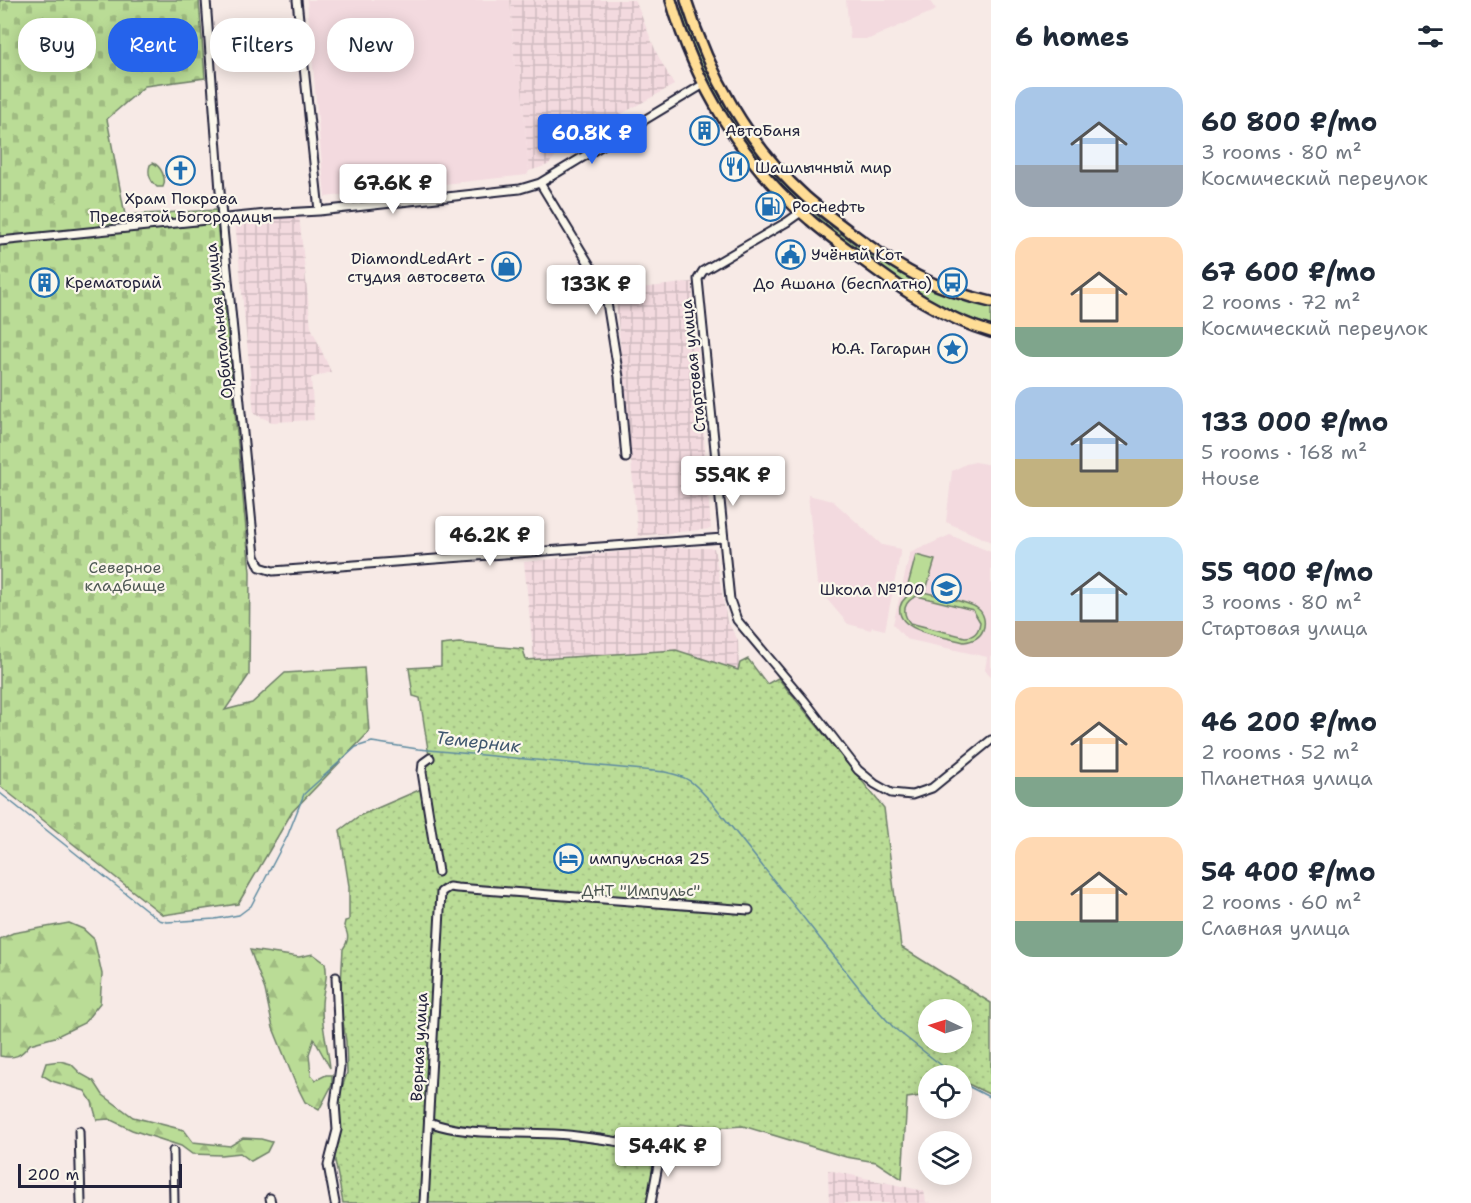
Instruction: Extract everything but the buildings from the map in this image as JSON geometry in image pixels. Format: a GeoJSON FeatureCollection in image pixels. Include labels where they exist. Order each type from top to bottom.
{"type":"FeatureCollection","features":[{"type":"Feature","properties":{"kind":"main road"},"geometry":{"type":"LineString","coordinates":[[991,302],[953,292],[903,269],[813,203],[765,152],[743,122],[723,90],[698,37],[686,1],[671,3],[684,40],[720,113],[748,154],[801,212],[908,293],[940,312],[991,332]]}},
{"type":"Feature","properties":{"kind":"main road"},"geometry":{"type":"LineString","coordinates":[[870,266],[879,262],[881,254]]}},
{"type":"Feature","properties":{"kind":"street","name":"Орбитальная улица"},"geometry":{"type":"LineString","coordinates":[[206,0],[222,218],[255,556],[260,567],[273,571],[723,538]]}},
{"type":"Feature","properties":{"kind":"street"},"geometry":{"type":"LineString","coordinates":[[297,0],[319,211]]}},
{"type":"Feature","properties":{"kind":"street"},"geometry":{"type":"LineString","coordinates":[[0,241],[222,218],[319,211],[520,189],[540,183],[704,84]]}},
{"type":"Feature","properties":{"kind":"street"},"geometry":{"type":"LineString","coordinates":[[540,183],[604,290],[619,377],[626,458]]}},
{"type":"Feature","properties":{"kind":"street","name":"Стартовая улица"},"geometry":{"type":"LineString","coordinates":[[801,212],[703,271],[698,279],[729,600],[737,620],[804,700],[858,770],[884,790],[899,795],[917,794],[932,788],[991,740]]}},
{"type":"Feature","properties":{"kind":"street"},"geometry":{"type":"LineString","coordinates":[[430,758],[423,763],[422,772],[438,872]]}},
{"type":"Feature","properties":{"kind":"street","name":"Верная улица"},"geometry":{"type":"LineString","coordinates":[[423,1203],[441,892],[449,887],[748,910]]}},
{"type":"Feature","properties":{"kind":"street"},"geometry":{"type":"LineString","coordinates":[[335,1203],[328,1165],[337,1130],[335,1103],[340,1067],[336,977]]}},
{"type":"Feature","properties":{"kind":"street"},"geometry":{"type":"LineString","coordinates":[[429,1122],[480,1132],[554,1134],[661,1149],[651,1203]]}},
{"type":"Feature","properties":{"kind":"street"},"geometry":{"type":"LineString","coordinates":[[79,1131],[81,1203]]}},
{"type":"Feature","properties":{"kind":"street"},"geometry":{"type":"LineString","coordinates":[[173,1151],[174,1203]]}},
{"type":"Feature","properties":{"kind":"shaded area"},"geometry":{"type":"Polygon","coordinates":[[[307,0],[510,0],[515,65],[520,65],[529,171],[527,175],[325,197],[314,72],[315,18],[309,18],[307,0]]]}},
{"type":"Feature","properties":{"kind":"shaded area"},"geometry":{"type":"Polygon","coordinates":[[[510,0],[635,0],[657,54],[674,85],[565,145],[548,165],[529,171],[520,66],[515,66],[510,0]]]}},
{"type":"Feature","properties":{"kind":"shaded area"},"geometry":{"type":"Polygon","coordinates":[[[846,0],[929,0],[936,10],[869,39],[850,39],[846,0]]]}},
{"type":"Feature","properties":{"kind":"shaded area"},"geometry":{"type":"Polygon","coordinates":[[[299,215],[311,327],[331,372],[311,378],[314,420],[272,422],[254,414],[235,221],[299,215]]]}},
{"type":"Feature","properties":{"kind":"shaded area"},"geometry":{"type":"Polygon","coordinates":[[[692,282],[711,529],[638,536],[615,291],[692,282]]]}},
{"type":"Feature","properties":{"kind":"shaded area"},"geometry":{"type":"Polygon","coordinates":[[[975,462],[991,465],[991,542],[946,522],[952,471],[975,462]]]}},
{"type":"Feature","properties":{"kind":"shaded area"},"geometry":{"type":"Polygon","coordinates":[[[808,495],[833,501],[882,545],[901,549],[885,630],[872,627],[871,630],[848,624],[825,597],[825,593],[817,583],[808,495]]]}},
{"type":"Feature","properties":{"kind":"shaded area","name":"Школа №100"},"geometry":{"type":"Polygon","coordinates":[[[950,535],[991,552],[991,676],[985,670],[987,657],[906,639],[893,624],[910,553],[950,535]]]}},
{"type":"Feature","properties":{"kind":"shaded area"},"geometry":{"type":"Polygon","coordinates":[[[658,548],[714,548],[727,621],[738,640],[739,670],[676,650],[534,660],[524,562],[658,548]]]}},
{"type":"Feature","properties":{"kind":"shaded area"},"geometry":{"type":"Polygon","coordinates":[[[828,1170],[924,1191],[926,1202],[931,1203],[829,1203],[828,1170]]]}},
{"type":"Feature","properties":{"kind":"green space","name":"Северное кладбище"},"geometry":{"type":"Polygon","coordinates":[[[0,0],[199,0],[205,78],[145,86],[107,119],[125,215],[216,210],[250,572],[249,675],[225,710],[252,703],[285,673],[364,668],[369,732],[292,812],[238,904],[163,915],[0,786],[0,0]]]}},
{"type":"Feature","properties":{"kind":"green space"},"geometry":{"type":"Polygon","coordinates":[[[683,8],[705,66],[719,94],[752,146],[792,193],[815,214],[874,258],[871,260],[812,216],[789,195],[749,148],[716,95],[702,67],[680,9],[683,8]]]}},
{"type":"Feature","properties":{"kind":"green space"},"geometry":{"type":"Polygon","coordinates":[[[153,163],[162,173],[163,187],[157,187],[150,178],[149,168],[153,163]]]}},
{"type":"Feature","properties":{"kind":"green space"},"geometry":{"type":"Polygon","coordinates":[[[883,263],[926,286],[991,308],[991,326],[961,315],[932,300],[879,266],[883,263]]]}},
{"type":"Feature","properties":{"kind":"green space"},"geometry":{"type":"Polygon","coordinates":[[[916,555],[935,560],[926,590],[908,585],[916,555]]]}},
{"type":"Feature","properties":{"kind":"green space"},"geometry":{"type":"Polygon","coordinates":[[[917,591],[966,603],[977,608],[984,618],[982,633],[976,639],[964,642],[914,628],[901,615],[900,607],[904,599],[917,591]],[[917,596],[905,607],[905,615],[910,623],[968,637],[977,631],[980,622],[973,610],[917,596]]]}},
{"type":"Feature","properties":{"kind":"green space","name":"ДНТ \"Импульс\""},"geometry":{"type":"Polygon","coordinates":[[[459,643],[523,649],[526,660],[676,650],[738,670],[740,663],[748,659],[767,684],[778,678],[884,808],[901,947],[991,1003],[991,1095],[972,1086],[972,1065],[918,1065],[918,1096],[907,1098],[902,1179],[876,1162],[846,1157],[743,1126],[711,1128],[681,1124],[665,1138],[655,1203],[343,1203],[334,1155],[340,1137],[339,1097],[347,1073],[346,1041],[340,1002],[343,949],[348,937],[344,926],[345,921],[349,920],[349,886],[340,830],[359,816],[426,787],[424,763],[429,756],[420,698],[413,696],[409,668],[441,666],[441,645],[459,643]]]}},
{"type":"Feature","properties":{"kind":"green space"},"geometry":{"type":"Polygon","coordinates":[[[69,923],[83,929],[94,939],[102,974],[100,1003],[84,1023],[55,1037],[30,1044],[17,1056],[0,1056],[0,939],[13,933],[69,923]]]}},
{"type":"Feature","properties":{"kind":"green space"},"geometry":{"type":"Polygon","coordinates":[[[250,950],[299,957],[313,954],[325,963],[322,1013],[330,1068],[314,1039],[309,1054],[311,1075],[316,1080],[332,1075],[332,1085],[319,1110],[305,1102],[294,1080],[273,1028],[265,990],[250,950]]]}},
{"type":"Feature","properties":{"kind":"green space"},"geometry":{"type":"Polygon","coordinates":[[[60,1061],[71,1064],[81,1074],[94,1081],[103,1095],[133,1117],[184,1130],[193,1142],[230,1146],[243,1138],[272,1142],[267,1152],[251,1161],[240,1153],[192,1154],[181,1146],[132,1130],[109,1119],[97,1120],[92,1102],[85,1091],[52,1081],[42,1075],[46,1063],[60,1061]]]}},
{"type":"Feature","properties":{"kind":"waterway","name":"Темерник"},"geometry":{"type":"LineString","coordinates":[[0,793],[159,920],[167,922],[239,915],[251,906],[287,837],[304,794],[356,747],[372,742],[418,749],[674,774],[693,783],[714,805],[872,1004],[894,1028],[941,1065]]}},
{"type":"Feature","properties":{"kind":"waterway","name":"Темерник"},"geometry":{"type":"LineString","coordinates":[[972,1088],[991,1098]]}},
{"type":"Feature","properties":{"kind":"place","name":"АвтоБаня"},"geometry":{"type":"Point","coordinates":[704,130]}},
{"type":"Feature","properties":{"kind":"place","name":"Шашлычный мир"},"geometry":{"type":"Point","coordinates":[734,167]}},
{"type":"Feature","properties":{"kind":"place","name":"Храм Покрова Пресвятой Богородицы"},"geometry":{"type":"Point","coordinates":[181,170]}},
{"type":"Feature","properties":{"kind":"place","name":"Роснефть"},"geometry":{"type":"Point","coordinates":[771,206]}},
{"type":"Feature","properties":{"kind":"place","name":"Учёный Кот"},"geometry":{"type":"Point","coordinates":[790,254]}},
{"type":"Feature","properties":{"kind":"place","name":"DiamondLedArt - студия автосвета"},"geometry":{"type":"Point","coordinates":[506,267]}},
{"type":"Feature","properties":{"kind":"place","name":"Крематорий"},"geometry":{"type":"Point","coordinates":[44,282]}},
{"type":"Feature","properties":{"kind":"place","name":"До Ашана (бесплатно)"},"geometry":{"type":"Point","coordinates":[953,283]}},
{"type":"Feature","properties":{"kind":"place","name":"Ю.А. Гагарин"},"geometry":{"type":"Point","coordinates":[952,348]}},
{"type":"Feature","properties":{"kind":"place","name":"Школа №100"},"geometry":{"type":"Point","coordinates":[946,589]}},
{"type":"Feature","properties":{"kind":"place","name":"импульсная 25"},"geometry":{"type":"Point","coordinates":[568,858]}}]}
